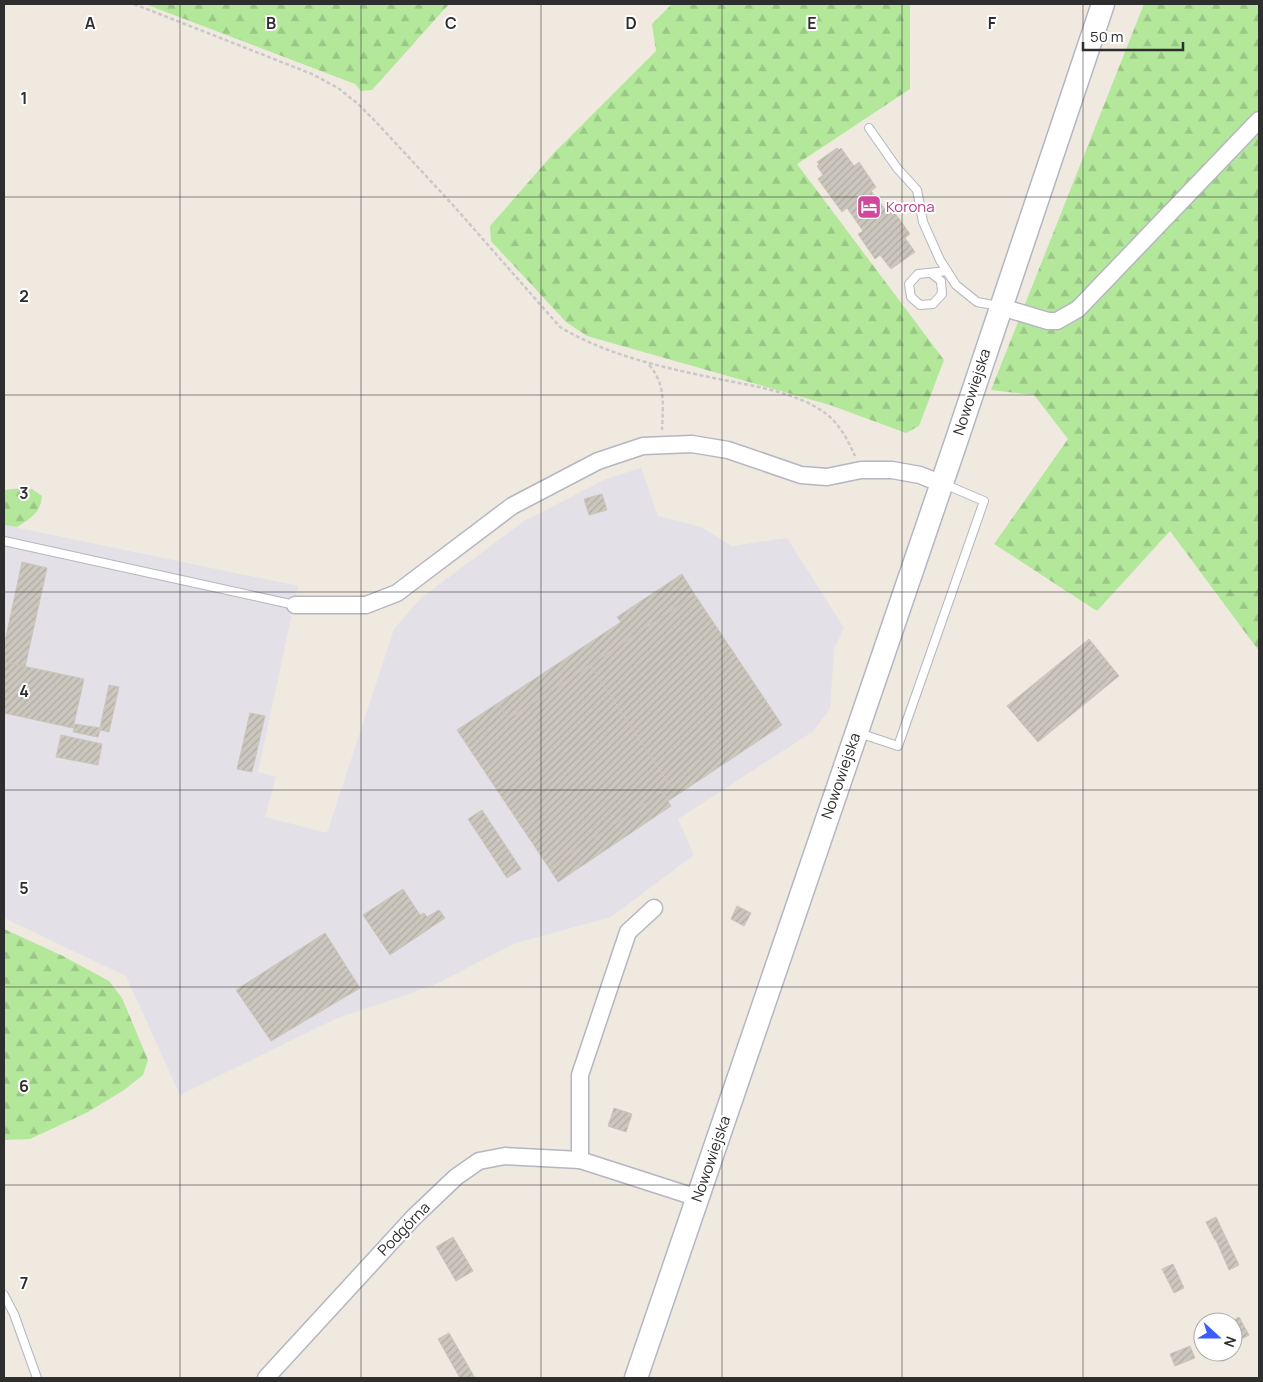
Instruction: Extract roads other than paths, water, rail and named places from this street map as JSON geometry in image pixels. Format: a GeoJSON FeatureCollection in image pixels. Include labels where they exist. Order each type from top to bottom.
{"type":"FeatureCollection","features":[{"type":"Feature","properties":{"kind":"main road","name":"Nowowiejska"},"geometry":{"type":"LineString","coordinates":[[636,1378],[942,484],[1103,4]]}},
{"type":"Feature","properties":{"kind":"street"},"geometry":{"type":"LineString","coordinates":[[1001,307],[1048,321],[1057,321],[1078,309],[1259,120]]}},
{"type":"Feature","properties":{"kind":"street"},"geometry":{"type":"LineString","coordinates":[[296,605],[366,605],[397,593],[512,506],[598,461],[643,446],[692,444],[728,450],[801,475],[827,477],[861,470],[892,470],[920,475],[942,484]]}},
{"type":"Feature","properties":{"kind":"street"},"geometry":{"type":"LineString","coordinates":[[580,1160],[580,1075],[628,932],[654,908]]}},
{"type":"Feature","properties":{"kind":"street","name":"Podgórna"},"geometry":{"type":"LineString","coordinates":[[266,1378],[414,1217],[456,1178],[479,1161],[505,1156],[580,1160],[698,1198]]}},
{"type":"Feature","properties":{"kind":"lane"},"geometry":{"type":"LineString","coordinates":[[869,128],[897,168],[917,190],[923,222],[940,260],[956,285],[977,302],[1001,307]]}},
{"type":"Feature","properties":{"kind":"lane"},"geometry":{"type":"LineString","coordinates":[[948,271],[918,274],[909,284],[910,297],[920,306],[933,304],[942,294],[956,285]]}},
{"type":"Feature","properties":{"kind":"lane"},"geometry":{"type":"LineString","coordinates":[[931,273],[941,281],[942,294]]}},
{"type":"Feature","properties":{"kind":"lane"},"geometry":{"type":"LineString","coordinates":[[856,732],[898,746],[984,501],[942,484]]}},
{"type":"Feature","properties":{"kind":"lane"},"geometry":{"type":"LineString","coordinates":[[4,541],[296,605]]}},
{"type":"Feature","properties":{"kind":"lane"},"geometry":{"type":"LineString","coordinates":[[4,1295],[14,1314],[37,1378]]}},
{"type":"Feature","properties":{"kind":"place","name":"Korona"},"geometry":{"type":"Point","coordinates":[869,207]}}]}
